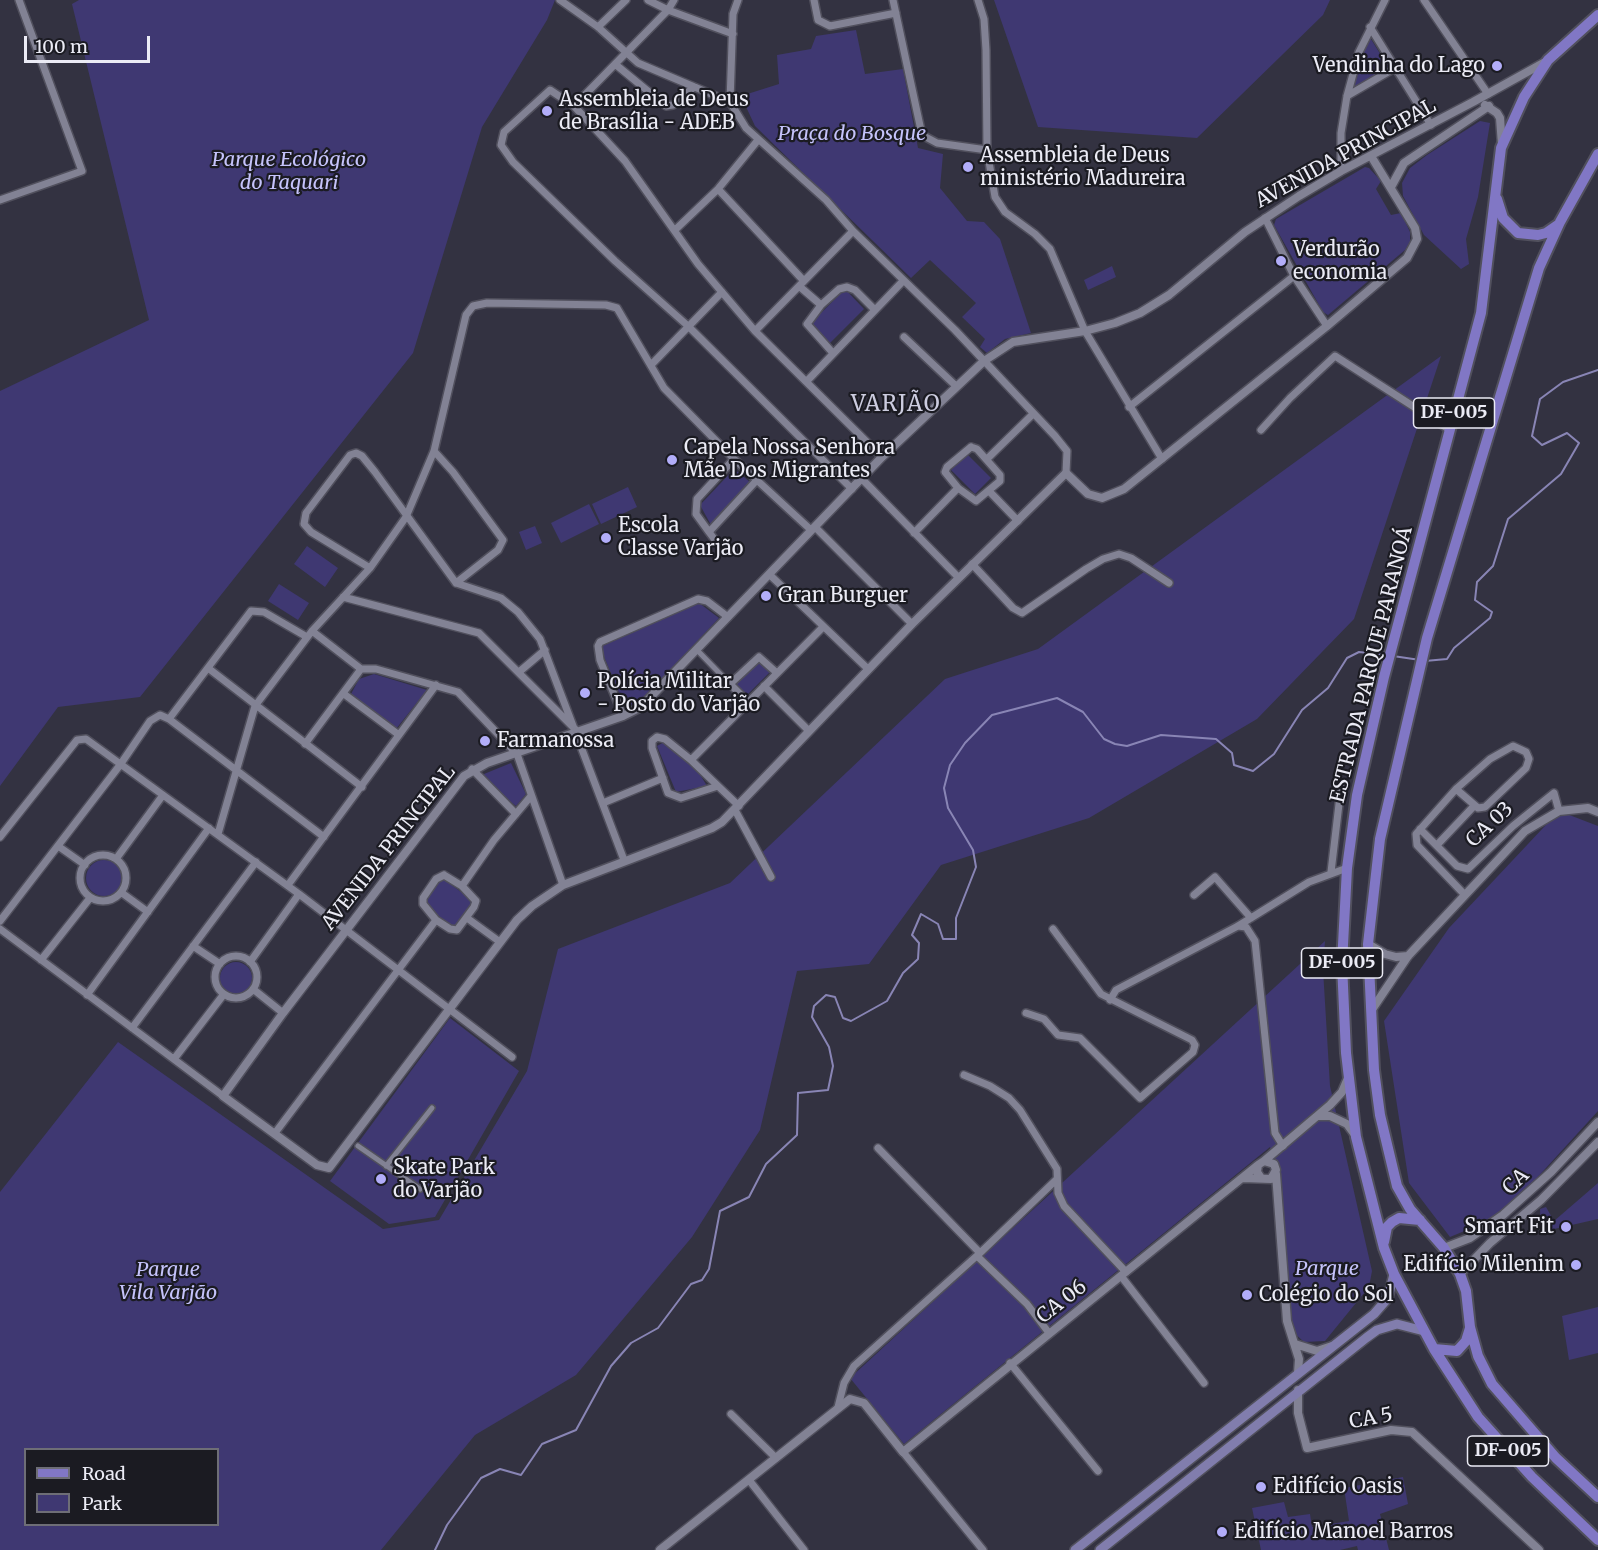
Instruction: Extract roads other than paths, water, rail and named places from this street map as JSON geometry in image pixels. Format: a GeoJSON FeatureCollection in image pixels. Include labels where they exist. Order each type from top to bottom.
{"type":"FeatureCollection","features":[{"type":"Feature","properties":{"kind":"main road","name":"ESTRADA PARQUE PARANOÁ"},"geometry":{"type":"LineString","coordinates":[[1598,17],[1548,60],[1524,97],[1501,148],[1481,313],[1384,677],[1356,795],[1347,868],[1342,964],[1349,1077],[1356,1137],[1384,1248],[1394,1274],[1434,1349],[1489,1431],[1532,1478],[1598,1540]]}},
{"type":"Feature","properties":{"kind":"main road","name":"DF-005"},"geometry":{"type":"LineString","coordinates":[[1598,154],[1560,222],[1539,268],[1426,638],[1380,839],[1368,944],[1370,1014],[1380,1115],[1394,1176],[1404,1199],[1444,1248],[1460,1274],[1466,1291],[1470,1327],[1478,1356],[1492,1384],[1556,1458],[1598,1497]]}},
{"type":"Feature","properties":{"kind":"main road"},"geometry":{"type":"LineString","coordinates":[[1496,193],[1503,219],[1518,233],[1527,235],[1546,233],[1560,222]]}},
{"type":"Feature","properties":{"kind":"main road"},"geometry":{"type":"LineString","coordinates":[[1384,1248],[1387,1227],[1392,1222],[1407,1218],[1420,1220]]}},
{"type":"Feature","properties":{"kind":"main road"},"geometry":{"type":"LineString","coordinates":[[1075,1550],[1382,1306],[1388,1298],[1394,1274]]}},
{"type":"Feature","properties":{"kind":"main road"},"geometry":{"type":"LineString","coordinates":[[1100,1550],[1298,1390],[1377,1330],[1397,1324],[1424,1331]]}},
{"type":"Feature","properties":{"kind":"main road"},"geometry":{"type":"LineString","coordinates":[[1434,1349],[1450,1353],[1457,1351],[1466,1341],[1470,1327]]}},
{"type":"Feature","properties":{"kind":"street"},"geometry":{"type":"LineString","coordinates":[[0,200],[82,171],[19,0]]}},
{"type":"Feature","properties":{"kind":"street"},"geometry":{"type":"LineString","coordinates":[[560,0],[598,27],[625,54],[650,69],[730,102]]}},
{"type":"Feature","properties":{"kind":"street"},"geometry":{"type":"LineString","coordinates":[[598,27],[626,0]]}},
{"type":"Feature","properties":{"kind":"street"},"geometry":{"type":"LineString","coordinates":[[648,0],[668,10],[733,34]]}},
{"type":"Feature","properties":{"kind":"street"},"geometry":{"type":"LineString","coordinates":[[574,106],[668,10],[674,0]]}},
{"type":"Feature","properties":{"kind":"street"},"geometry":{"type":"LineString","coordinates":[[0,929],[223,1096],[317,1165],[326,1169],[334,1163],[517,920],[563,885],[712,828],[738,807],[912,624],[1066,473],[1067,451],[984,361],[852,231],[801,175],[746,128],[730,102],[733,14],[738,0]]}},
{"type":"Feature","properties":{"kind":"street"},"geometry":{"type":"LineString","coordinates":[[814,0],[818,20],[826,25],[861,21],[896,13]]}},
{"type":"Feature","properties":{"kind":"street"},"geometry":{"type":"LineString","coordinates":[[893,0],[922,135],[937,143],[987,150]]}},
{"type":"Feature","properties":{"kind":"street"},"geometry":{"type":"LineString","coordinates":[[978,0],[984,19],[986,50],[987,150],[991,181],[1000,207],[1050,249],[1085,331],[1162,459]]}},
{"type":"Feature","properties":{"kind":"street"},"geometry":{"type":"LineString","coordinates":[[1341,171],[1341,134],[1354,67],[1370,27],[1385,0]]}},
{"type":"Feature","properties":{"kind":"street"},"geometry":{"type":"LineString","coordinates":[[1424,0],[1488,94]]}},
{"type":"Feature","properties":{"kind":"street"},"geometry":{"type":"LineString","coordinates":[[1370,27],[1431,125]]}},
{"type":"Feature","properties":{"kind":"street","name":"AVENIDA PRINCIPAL"},"geometry":{"type":"LineString","coordinates":[[223,1096],[440,806],[472,769],[623,717],[641,707],[882,457],[984,361],[1005,345],[1013,342],[1085,331],[1126,319],[1162,300],[1265,218],[1341,171],[1431,125],[1548,60]]}},
{"type":"Feature","properties":{"kind":"street"},"geometry":{"type":"LineString","coordinates":[[615,64],[666,106],[674,105],[694,87]]}},
{"type":"Feature","properties":{"kind":"street"},"geometry":{"type":"LineString","coordinates":[[1347,96],[1395,68]]}},
{"type":"Feature","properties":{"kind":"street"},"geometry":{"type":"LineString","coordinates":[[852,489],[688,327],[615,261],[505,153],[501,145],[504,132],[545,94],[553,90],[574,106],[625,161],[722,292],[755,331],[882,457]]}},
{"type":"Feature","properties":{"kind":"street"},"geometry":{"type":"LineString","coordinates":[[1473,102],[1490,106],[1497,113],[1502,126],[1501,148]]}},
{"type":"Feature","properties":{"kind":"street"},"geometry":{"type":"LineString","coordinates":[[1391,187],[1404,163],[1490,106]]}},
{"type":"Feature","properties":{"kind":"street"},"geometry":{"type":"LineString","coordinates":[[675,230],[718,189],[758,140]]}},
{"type":"Feature","properties":{"kind":"street"},"geometry":{"type":"LineString","coordinates":[[1066,473],[1088,494],[1102,498],[1124,489],[1327,326],[1407,258],[1417,239],[1414,228],[1371,156]]}},
{"type":"Feature","properties":{"kind":"street"},"geometry":{"type":"LineString","coordinates":[[718,189],[821,305]]}},
{"type":"Feature","properties":{"kind":"street"},"geometry":{"type":"LineString","coordinates":[[1265,218],[1294,276],[1327,326]]}},
{"type":"Feature","properties":{"kind":"street"},"geometry":{"type":"LineString","coordinates":[[755,331],[852,231]]}},
{"type":"Feature","properties":{"kind":"street"},"geometry":{"type":"LineString","coordinates":[[1129,407],[1294,276]]}},
{"type":"Feature","properties":{"kind":"street"},"geometry":{"type":"LineString","coordinates":[[807,381],[832,352],[903,281]]}},
{"type":"Feature","properties":{"kind":"street"},"geometry":{"type":"LineString","coordinates":[[832,352],[807,324],[821,305],[839,289],[847,287],[860,294],[874,309]]}},
{"type":"Feature","properties":{"kind":"street"},"geometry":{"type":"LineString","coordinates":[[651,365],[722,292]]}},
{"type":"Feature","properties":{"kind":"street"},"geometry":{"type":"LineString","coordinates":[[218,834],[255,706],[309,634],[370,568],[406,517],[434,451],[466,315],[473,306],[487,303],[612,306],[617,308],[664,388],[734,459],[813,529],[912,624]]}},
{"type":"Feature","properties":{"kind":"street"},"geometry":{"type":"LineString","coordinates":[[904,337],[956,386]]}},
{"type":"Feature","properties":{"kind":"street"},"geometry":{"type":"LineString","coordinates":[[1261,430],[1290,398],[1335,356],[1450,430]]}},
{"type":"Feature","properties":{"kind":"street"},"geometry":{"type":"LineString","coordinates":[[987,459],[1033,414]]}},
{"type":"Feature","properties":{"kind":"street"},"geometry":{"type":"LineString","coordinates":[[971,447],[987,459],[1000,475],[1000,481],[972,501],[958,489],[945,469],[971,447]]}},
{"type":"Feature","properties":{"kind":"street"},"geometry":{"type":"LineString","coordinates":[[434,451],[453,472],[502,540],[498,550],[456,583]]}},
{"type":"Feature","properties":{"kind":"street"},"geometry":{"type":"LineString","coordinates":[[370,568],[306,528],[306,513],[350,455],[356,453],[362,456],[375,472],[456,583],[487,591],[510,604],[529,624],[545,650],[624,860]]}},
{"type":"Feature","properties":{"kind":"street"},"geometry":{"type":"LineString","coordinates":[[718,544],[696,514],[697,499],[734,459]]}},
{"type":"Feature","properties":{"kind":"street"},"geometry":{"type":"LineString","coordinates":[[862,479],[958,578]]}},
{"type":"Feature","properties":{"kind":"street"},"geometry":{"type":"LineString","coordinates":[[709,532],[757,480]]}},
{"type":"Feature","properties":{"kind":"street"},"geometry":{"type":"LineString","coordinates":[[914,533],[958,489]]}},
{"type":"Feature","properties":{"kind":"street"},"geometry":{"type":"LineString","coordinates":[[989,491],[1018,521]]}},
{"type":"Feature","properties":{"kind":"street"},"geometry":{"type":"LineString","coordinates":[[972,564],[1013,608],[1022,613],[1086,569],[1119,554],[1131,558],[1169,583]]}},
{"type":"Feature","properties":{"kind":"street"},"geometry":{"type":"LineString","coordinates":[[770,574],[868,669]]}},
{"type":"Feature","properties":{"kind":"street"},"geometry":{"type":"LineString","coordinates":[[343,597],[472,630],[484,638],[577,732]]}},
{"type":"Feature","properties":{"kind":"street"},"geometry":{"type":"LineString","coordinates":[[623,717],[600,660],[598,646],[600,642],[698,599],[707,601],[728,617]]}},
{"type":"Feature","properties":{"kind":"street"},"geometry":{"type":"LineString","coordinates":[[169,719],[246,617],[255,609],[309,634],[362,669],[376,669],[458,692],[517,754],[563,885]]}},
{"type":"Feature","properties":{"kind":"street"},"geometry":{"type":"LineString","coordinates":[[691,760],[823,627]]}},
{"type":"Feature","properties":{"kind":"street"},"geometry":{"type":"LineString","coordinates":[[696,649],[748,702]]}},
{"type":"Feature","properties":{"kind":"street"},"geometry":{"type":"LineString","coordinates":[[519,672],[545,650]]}},
{"type":"Feature","properties":{"kind":"street"},"geometry":{"type":"LineString","coordinates":[[730,684],[759,657],[777,673]]}},
{"type":"Feature","properties":{"kind":"street"},"geometry":{"type":"LineString","coordinates":[[208,668],[362,787]]}},
{"type":"Feature","properties":{"kind":"street"},"geometry":{"type":"LineString","coordinates":[[305,744],[362,669]]}},
{"type":"Feature","properties":{"kind":"street"},"geometry":{"type":"LineString","coordinates":[[288,885],[436,686]]}},
{"type":"Feature","properties":{"kind":"street"},"geometry":{"type":"LineString","coordinates":[[764,686],[809,731]]}},
{"type":"Feature","properties":{"kind":"street"},"geometry":{"type":"LineString","coordinates":[[344,694],[399,735]]}},
{"type":"Feature","properties":{"kind":"street"},"geometry":{"type":"LineString","coordinates":[[0,921],[120,765],[150,721],[160,716],[169,719],[324,837]]}},
{"type":"Feature","properties":{"kind":"street"},"geometry":{"type":"LineString","coordinates":[[718,786],[681,798],[668,793],[652,748],[652,741],[657,737],[665,739],[691,760],[718,786],[738,807],[771,876]]}},
{"type":"Feature","properties":{"kind":"street"},"geometry":{"type":"LineString","coordinates":[[0,837],[81,738],[288,885],[512,1057]]}},
{"type":"Feature","properties":{"kind":"street","name":"CA 03"},"geometry":{"type":"LineString","coordinates":[[1456,789],[1474,806],[1485,807],[1526,768],[1529,759],[1526,752],[1516,746],[1507,748],[1490,759],[1456,789],[1419,829],[1457,866],[1468,869],[1513,826],[1554,793],[1558,811]]}},
{"type":"Feature","properties":{"kind":"street"},"geometry":{"type":"LineString","coordinates":[[472,769],[516,814]]}},
{"type":"Feature","properties":{"kind":"street"},"geometry":{"type":"LineString","coordinates":[[603,803],[663,778]]}},
{"type":"Feature","properties":{"kind":"street"},"geometry":{"type":"LineString","coordinates":[[1330,872],[1341,787]]}},
{"type":"Feature","properties":{"kind":"street"},"geometry":{"type":"LineString","coordinates":[[116,859],[163,795]]}},
{"type":"Feature","properties":{"kind":"street"},"geometry":{"type":"LineString","coordinates":[[462,886],[494,840],[531,796]]}},
{"type":"Feature","properties":{"kind":"street","name":"CA 03"},"geometry":{"type":"LineString","coordinates":[[1437,845],[1474,806]]}},
{"type":"Feature","properties":{"kind":"street","name":"CA 03"},"geometry":{"type":"LineString","coordinates":[[1370,1014],[1408,956],[1525,831],[1558,811],[1574,807],[1588,808],[1598,812]]}},
{"type":"Feature","properties":{"kind":"street"},"geometry":{"type":"LineString","coordinates":[[87,994],[209,828]]}},
{"type":"Feature","properties":{"kind":"street"},"geometry":{"type":"LineString","coordinates":[[1419,829],[1415,837],[1417,845],[1464,894]]}},
{"type":"Feature","properties":{"kind":"street"},"geometry":{"type":"LineString","coordinates":[[58,846],[84,865]]}},
{"type":"Feature","properties":{"kind":"street"},"geometry":{"type":"LineString","coordinates":[[99,855],[116,859],[126,875],[122,893],[112,900],[101,902],[90,898],[81,883],[84,865],[99,855]]}},
{"type":"Feature","properties":{"kind":"street"},"geometry":{"type":"LineString","coordinates":[[132,1028],[256,862]]}},
{"type":"Feature","properties":{"kind":"street"},"geometry":{"type":"LineString","coordinates":[[1110,1000],[1116,990],[1238,926],[1330,872],[1347,868]]}},
{"type":"Feature","properties":{"kind":"street"},"geometry":{"type":"LineString","coordinates":[[444,875],[462,886],[476,901],[460,928],[454,930],[436,920],[422,901],[436,879],[444,875]]}},
{"type":"Feature","properties":{"kind":"street"},"geometry":{"type":"LineString","coordinates":[[1194,894],[1215,877],[1251,918]]}},
{"type":"Feature","properties":{"kind":"street"},"geometry":{"type":"LineString","coordinates":[[122,893],[148,912]]}},
{"type":"Feature","properties":{"kind":"street"},"geometry":{"type":"LineString","coordinates":[[250,962],[299,894]]}},
{"type":"Feature","properties":{"kind":"street"},"geometry":{"type":"LineString","coordinates":[[41,960],[90,898]]}},
{"type":"Feature","properties":{"kind":"street"},"geometry":{"type":"LineString","coordinates":[[467,918],[500,942]]}},
{"type":"Feature","properties":{"kind":"street"},"geometry":{"type":"LineString","coordinates":[[274,1133],[436,920]]}},
{"type":"Feature","properties":{"kind":"street"},"geometry":{"type":"LineString","coordinates":[[1238,926],[1246,927],[1251,931],[1255,940],[1275,1133],[1283,1146]]}},
{"type":"Feature","properties":{"kind":"street"},"geometry":{"type":"LineString","coordinates":[[1026,1013],[1044,1019],[1058,1035],[1080,1038],[1137,1096],[1144,1097],[1193,1052],[1192,1040],[1101,994],[1053,929]]}},
{"type":"Feature","properties":{"kind":"street"},"geometry":{"type":"LineString","coordinates":[[1368,944],[1385,954],[1396,957],[1408,956]]}},
{"type":"Feature","properties":{"kind":"street"},"geometry":{"type":"LineString","coordinates":[[193,946],[220,964]]}},
{"type":"Feature","properties":{"kind":"street"},"geometry":{"type":"LineString","coordinates":[[234,956],[250,962],[256,970],[257,980],[254,989],[245,996],[234,998],[224,994],[217,986],[216,975],[220,964],[234,956]]}},
{"type":"Feature","properties":{"kind":"street"},"geometry":{"type":"LineString","coordinates":[[254,989],[283,1013]]}},
{"type":"Feature","properties":{"kind":"street"},"geometry":{"type":"LineString","coordinates":[[174,1059],[224,994]]}},
{"type":"Feature","properties":{"kind":"street"},"geometry":{"type":"LineString","coordinates":[[964,1075],[1009,1098],[1020,1110],[1057,1169],[1058,1193],[1064,1206],[1123,1274],[1204,1383]]}},
{"type":"Feature","properties":{"kind":"street","name":"CA 06"},"geometry":{"type":"LineString","coordinates":[[903,1452],[1283,1146],[1342,1092],[1349,1077]]}},
{"type":"Feature","properties":{"kind":"street"},"geometry":{"type":"LineString","coordinates":[[386,1166],[432,1108]]}},
{"type":"Feature","properties":{"kind":"street"},"geometry":{"type":"LineString","coordinates":[[1318,1116],[1330,1116],[1347,1124],[1356,1137]]}},
{"type":"Feature","properties":{"kind":"street","name":"CA"},"geometry":{"type":"LineString","coordinates":[[1444,1248],[1470,1238],[1503,1215],[1551,1172],[1598,1122]]}},
{"type":"Feature","properties":{"kind":"street","name":"CA"},"geometry":{"type":"LineString","coordinates":[[1460,1274],[1490,1243],[1541,1200],[1598,1142]]}},
{"type":"Feature","properties":{"kind":"street"},"geometry":{"type":"LineString","coordinates":[[358,1146],[420,1189]]}},
{"type":"Feature","properties":{"kind":"street"},"geometry":{"type":"LineString","coordinates":[[878,1148],[1027,1304],[1049,1333]]}},
{"type":"Feature","properties":{"kind":"street"},"geometry":{"type":"LineString","coordinates":[[1276,1198],[1257,1172],[1261,1163],[1274,1164],[1276,1174],[1287,1321],[1299,1359],[1298,1373]]}},
{"type":"Feature","properties":{"kind":"street"},"geometry":{"type":"LineString","coordinates":[[1243,1178],[1271,1179],[1276,1174]]}},
{"type":"Feature","properties":{"kind":"street"},"geometry":{"type":"LineString","coordinates":[[838,1407],[844,1383],[854,1366],[979,1255],[1057,1179]]}},
{"type":"Feature","properties":{"kind":"street"},"geometry":{"type":"LineString","coordinates":[[1295,1344],[1317,1351],[1332,1346]]}},
{"type":"Feature","properties":{"kind":"street"},"geometry":{"type":"LineString","coordinates":[[1010,1364],[1098,1471]]}},
{"type":"Feature","properties":{"kind":"street","name":"CA 5"},"geometry":{"type":"LineString","coordinates":[[1298,1390],[1298,1413],[1307,1448],[1391,1430],[1412,1432],[1426,1442],[1539,1550]]}},
{"type":"Feature","properties":{"kind":"street"},"geometry":{"type":"LineString","coordinates":[[660,1550],[850,1399],[864,1403],[883,1424],[983,1550]]}},
{"type":"Feature","properties":{"kind":"street"},"geometry":{"type":"LineString","coordinates":[[1284,1402],[1298,1413]]}},
{"type":"Feature","properties":{"kind":"street"},"geometry":{"type":"LineString","coordinates":[[731,1414],[776,1458]]}},
{"type":"Feature","properties":{"kind":"street"},"geometry":{"type":"LineString","coordinates":[[749,1480],[804,1550]]}},
{"type":"Feature","properties":{"kind":"waterway"},"geometry":{"type":"LineString","coordinates":[[1425,661],[1447,659],[1454,648],[1490,618],[1492,612],[1475,600],[1477,582],[1493,566],[1508,519],[1561,474],[1579,443],[1567,433],[1542,445],[1532,436],[1540,399],[1563,382],[1598,370]]}},
{"type":"Feature","properties":{"kind":"waterway"},"geometry":{"type":"LineString","coordinates":[[435,1550],[447,1525],[481,1478],[500,1469],[521,1475],[542,1444],[576,1430],[611,1366],[631,1343],[658,1328],[691,1284],[702,1280],[709,1269],[720,1211],[749,1197],[766,1164],[797,1135],[798,1093],[828,1090],[833,1066],[829,1047],[812,1017],[814,1006],[826,995],[835,997],[843,1018],[851,1021],[887,1001],[903,973],[918,959],[919,943],[912,935],[921,914],[938,924],[943,939],[956,939],[956,918],[976,867],[973,850],[948,808],[944,788],[950,765],[965,743],[992,715],[1057,698],[1083,712],[1104,739],[1115,744],[1127,746],[1161,735],[1216,739],[1232,753],[1234,765],[1253,771],[1274,754],[1302,710],[1328,688],[1347,658],[1359,652],[1387,655]]}},
{"type":"Feature","properties":{"kind":"waterway"},"geometry":{"type":"LineString","coordinates":[[1393,656],[1420,660]]}},
{"type":"Feature","properties":{"kind":"place","name":"Vendinha do Lago"},"geometry":{"type":"Point","coordinates":[1497,66]}},
{"type":"Feature","properties":{"kind":"place","name":"Assembleia de Deus de Brasília - ADEB"},"geometry":{"type":"Point","coordinates":[547,111]}},
{"type":"Feature","properties":{"kind":"place","name":"Assembleia de Deus ministério Madureira"},"geometry":{"type":"Point","coordinates":[968,167]}},
{"type":"Feature","properties":{"kind":"place","name":"Verdurão economia"},"geometry":{"type":"Point","coordinates":[1281,261]}},
{"type":"Feature","properties":{"kind":"place","name":"Capela Nossa Senhora Mãe Dos Migrantes"},"geometry":{"type":"Point","coordinates":[672,460]}},
{"type":"Feature","properties":{"kind":"place","name":"Escola Classe Varjão"},"geometry":{"type":"Point","coordinates":[606,538]}},
{"type":"Feature","properties":{"kind":"place","name":"Gran Burguer"},"geometry":{"type":"Point","coordinates":[766,596]}},
{"type":"Feature","properties":{"kind":"place","name":"Polícia Militar - Posto do Varjão"},"geometry":{"type":"Point","coordinates":[585,693]}},
{"type":"Feature","properties":{"kind":"place","name":"Farmanossa"},"geometry":{"type":"Point","coordinates":[485,741]}},
{"type":"Feature","properties":{"kind":"place","name":"Skate Park do Varjão"},"geometry":{"type":"Point","coordinates":[381,1179]}},
{"type":"Feature","properties":{"kind":"place","name":"Smart Fit"},"geometry":{"type":"Point","coordinates":[1566,1227]}},
{"type":"Feature","properties":{"kind":"place","name":"Edifício Milenim"},"geometry":{"type":"Point","coordinates":[1576,1265]}},
{"type":"Feature","properties":{"kind":"place","name":"Colégio do Sol"},"geometry":{"type":"Point","coordinates":[1247,1295]}},
{"type":"Feature","properties":{"kind":"place","name":"Edifício Oasis"},"geometry":{"type":"Point","coordinates":[1261,1487]}},
{"type":"Feature","properties":{"kind":"place","name":"Edifício Manoel Barros"},"geometry":{"type":"Point","coordinates":[1222,1532]}},
{"type":"Feature","properties":{"kind":"district","name":"VARJÃO"},"geometry":{"type":"Point","coordinates":[896,405]}},
{"type":"Feature","properties":{"kind":"park label","name":"Praça do Bosque"},"geometry":{"type":"Point","coordinates":[852,134]}},
{"type":"Feature","properties":{"kind":"park label","name":"Parque Ecológico do Taquari"},"geometry":{"type":"Point","coordinates":[289,172]}},
{"type":"Feature","properties":{"kind":"park label","name":"Parque"},"geometry":{"type":"Point","coordinates":[1327,1269]}},
{"type":"Feature","properties":{"kind":"park label","name":"Parque Vila Varjão"},"geometry":{"type":"Point","coordinates":[168,1282]}}]}
